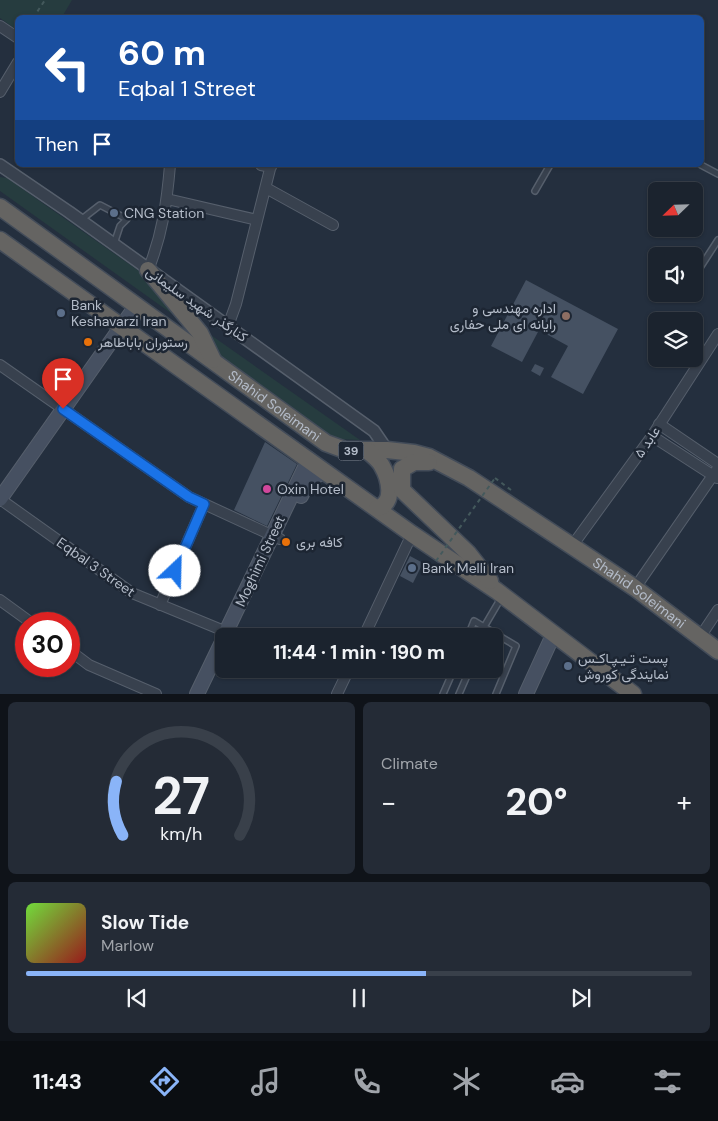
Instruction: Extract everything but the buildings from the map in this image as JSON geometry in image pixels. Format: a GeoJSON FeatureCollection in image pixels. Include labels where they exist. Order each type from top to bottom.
{"type":"FeatureCollection","features":[{"type":"Feature","properties":{"kind":"highway","name":"Shahid Soleimani"},"geometry":{"type":"LineString","coordinates":[[0,207],[326,443],[345,450],[387,450],[430,457],[469,478],[635,588],[712,643]]}},
{"type":"Feature","properties":{"kind":"highway","name":"Shahid Soleimani"},"geometry":{"type":"LineString","coordinates":[[0,240],[412,534],[500,593],[554,633],[625,691]]}},
{"type":"Feature","properties":{"kind":"highway"},"geometry":{"type":"LineString","coordinates":[[148,270],[200,333],[214,362]]}},
{"type":"Feature","properties":{"kind":"highway"},"geometry":{"type":"LineString","coordinates":[[368,451],[381,464],[390,486],[388,500],[382,507],[377,508]]}},
{"type":"Feature","properties":{"kind":"highway"},"geometry":{"type":"LineString","coordinates":[[444,466],[427,462],[406,465],[402,470],[402,490],[468,553],[500,593]]}},
{"type":"Feature","properties":{"kind":"main road"},"geometry":{"type":"LineString","coordinates":[[0,499],[136,306]]}},
{"type":"Feature","properties":{"kind":"main road","name":"Moghimi Street"},"geometry":{"type":"LineString","coordinates":[[232,628],[276,537],[308,458]]}},
{"type":"Feature","properties":{"kind":"main road","name":"Moghimi Street"},"geometry":{"type":"LineString","coordinates":[[276,537],[308,480],[315,475],[327,472]]}},
{"type":"Feature","properties":{"kind":"main road"},"geometry":{"type":"LineString","coordinates":[[526,694],[554,633]]}},
{"type":"Feature","properties":{"kind":"main road","name":"Moghimi Street"},"geometry":{"type":"LineString","coordinates":[[197,694],[215,661]]}},
{"type":"Feature","properties":{"kind":"main road"},"geometry":{"type":"LineString","coordinates":[[206,694],[215,676]]}},
{"type":"Feature","properties":{"kind":"street"},"geometry":{"type":"LineString","coordinates":[[0,26],[15,36]]}},
{"type":"Feature","properties":{"kind":"street"},"geometry":{"type":"LineString","coordinates":[[0,92],[15,67]]}},
{"type":"Feature","properties":{"kind":"street","name":"کنارگذر شهید سلیمانی"},"geometry":{"type":"LineString","coordinates":[[0,165],[81,220],[374,431],[387,450]]}},
{"type":"Feature","properties":{"kind":"street"},"geometry":{"type":"LineString","coordinates":[[148,270],[158,245],[167,199],[170,167]]}},
{"type":"Feature","properties":{"kind":"street"},"geometry":{"type":"LineString","coordinates":[[228,326],[236,304],[258,220],[266,188],[268,167]]}},
{"type":"Feature","properties":{"kind":"street"},"geometry":{"type":"LineString","coordinates":[[266,188],[333,225]]}},
{"type":"Feature","properties":{"kind":"street"},"geometry":{"type":"LineString","coordinates":[[167,199],[258,220]]}},
{"type":"Feature","properties":{"kind":"street","name":"عابد ۵"},"geometry":{"type":"LineString","coordinates":[[572,546],[652,436],[718,334]]}},
{"type":"Feature","properties":{"kind":"street"},"geometry":{"type":"LineString","coordinates":[[0,364],[189,497],[276,537]]}},
{"type":"Feature","properties":{"kind":"street"},"geometry":{"type":"LineString","coordinates":[[659,424],[718,464]]}},
{"type":"Feature","properties":{"kind":"street"},"geometry":{"type":"LineString","coordinates":[[635,588],[716,474],[652,436]]}},
{"type":"Feature","properties":{"kind":"street","name":"Eqbal 3 Street"},"geometry":{"type":"LineString","coordinates":[[0,499],[132,593],[215,629]]}},
{"type":"Feature","properties":{"kind":"street"},"geometry":{"type":"LineString","coordinates":[[160,605],[204,504]]}},
{"type":"Feature","properties":{"kind":"street"},"geometry":{"type":"LineString","coordinates":[[368,628],[412,534]]}},
{"type":"Feature","properties":{"kind":"street"},"geometry":{"type":"LineString","coordinates":[[0,600],[16,612]]}},
{"type":"Feature","properties":{"kind":"street"},"geometry":{"type":"LineString","coordinates":[[712,643],[718,610]]}},
{"type":"Feature","properties":{"kind":"street"},"geometry":{"type":"LineString","coordinates":[[80,658],[89,665],[156,694]]}},
{"type":"Feature","properties":{"kind":"street"},"geometry":{"type":"LineString","coordinates":[[337,694],[345,678]]}},
{"type":"Feature","properties":{"kind":"lane"},"geometry":{"type":"LineString","coordinates":[[535,191],[549,167]]}},
{"type":"Feature","properties":{"kind":"lane"},"geometry":{"type":"LineString","coordinates":[[704,167],[718,174]]}},
{"type":"Feature","properties":{"kind":"lane"},"geometry":{"type":"LineString","coordinates":[[81,220],[100,205],[127,219],[120,226],[114,245]]}},
{"type":"Feature","properties":{"kind":"lane"},"geometry":{"type":"LineString","coordinates":[[703,263],[718,240]]}},
{"type":"Feature","properties":{"kind":"lane"},"geometry":{"type":"LineString","coordinates":[[471,628],[474,621],[486,628],[500,593]]}},
{"type":"Feature","properties":{"kind":"lane"},"geometry":{"type":"LineString","coordinates":[[503,638],[516,646],[503,677]]}},
{"type":"Feature","properties":{"kind":"lane"},"geometry":{"type":"LineString","coordinates":[[443,694],[450,678]]}},
{"type":"Feature","properties":{"kind":"lane"},"geometry":{"type":"LineString","coordinates":[[459,694],[466,678]]}},
{"type":"Feature","properties":{"kind":"lane"},"geometry":{"type":"LineString","coordinates":[[496,694],[503,678]]}},
{"type":"Feature","properties":{"kind":"path"},"geometry":{"type":"LineString","coordinates":[[35,15],[45,0]]}},
{"type":"Feature","properties":{"kind":"path"},"geometry":{"type":"LineString","coordinates":[[436,561],[495,478],[504,484]]}},
{"type":"Feature","properties":{"kind":"green space"},"geometry":{"type":"Polygon","coordinates":[[[0,0],[72,0],[63,15],[15,15],[15,29],[0,18],[0,0]]]}},
{"type":"Feature","properties":{"kind":"green space"},"geometry":{"type":"Polygon","coordinates":[[[0,177],[7,178],[156,283],[182,321],[0,191],[0,177]]]}},
{"type":"Feature","properties":{"kind":"green space"},"geometry":{"type":"Polygon","coordinates":[[[208,333],[360,440],[335,439],[220,355],[208,333]]]}},
{"type":"Feature","properties":{"kind":"place","name":"CNG Station"},"geometry":{"type":"Point","coordinates":[114,213]}},
{"type":"Feature","properties":{"kind":"place","name":"Bank Keshavarzi Iran"},"geometry":{"type":"Point","coordinates":[61,313]}},
{"type":"Feature","properties":{"kind":"place","name":"اداره مهندسی و رایانه ای ملی حفاری"},"geometry":{"type":"Point","coordinates":[566,316]}},
{"type":"Feature","properties":{"kind":"place","name":"رستوران باباطاهر"},"geometry":{"type":"Point","coordinates":[88,342]}},
{"type":"Feature","properties":{"kind":"place","name":"Oxin Hotel"},"geometry":{"type":"Point","coordinates":[267,489]}},
{"type":"Feature","properties":{"kind":"place","name":"کافه بری"},"geometry":{"type":"Point","coordinates":[286,542]}},
{"type":"Feature","properties":{"kind":"place","name":"Bank Melli Iran"},"geometry":{"type":"Point","coordinates":[412,568]}},
{"type":"Feature","properties":{"kind":"place","name":"پست تـیـپـاکـس نمایندگی کوروش"},"geometry":{"type":"Point","coordinates":[568,666]}},
{"type":"Feature","properties":{"kind":"route"},"geometry":{"type":"LineString","coordinates":[[63,409],[189,497],[204,504],[175,571]]}}]}
